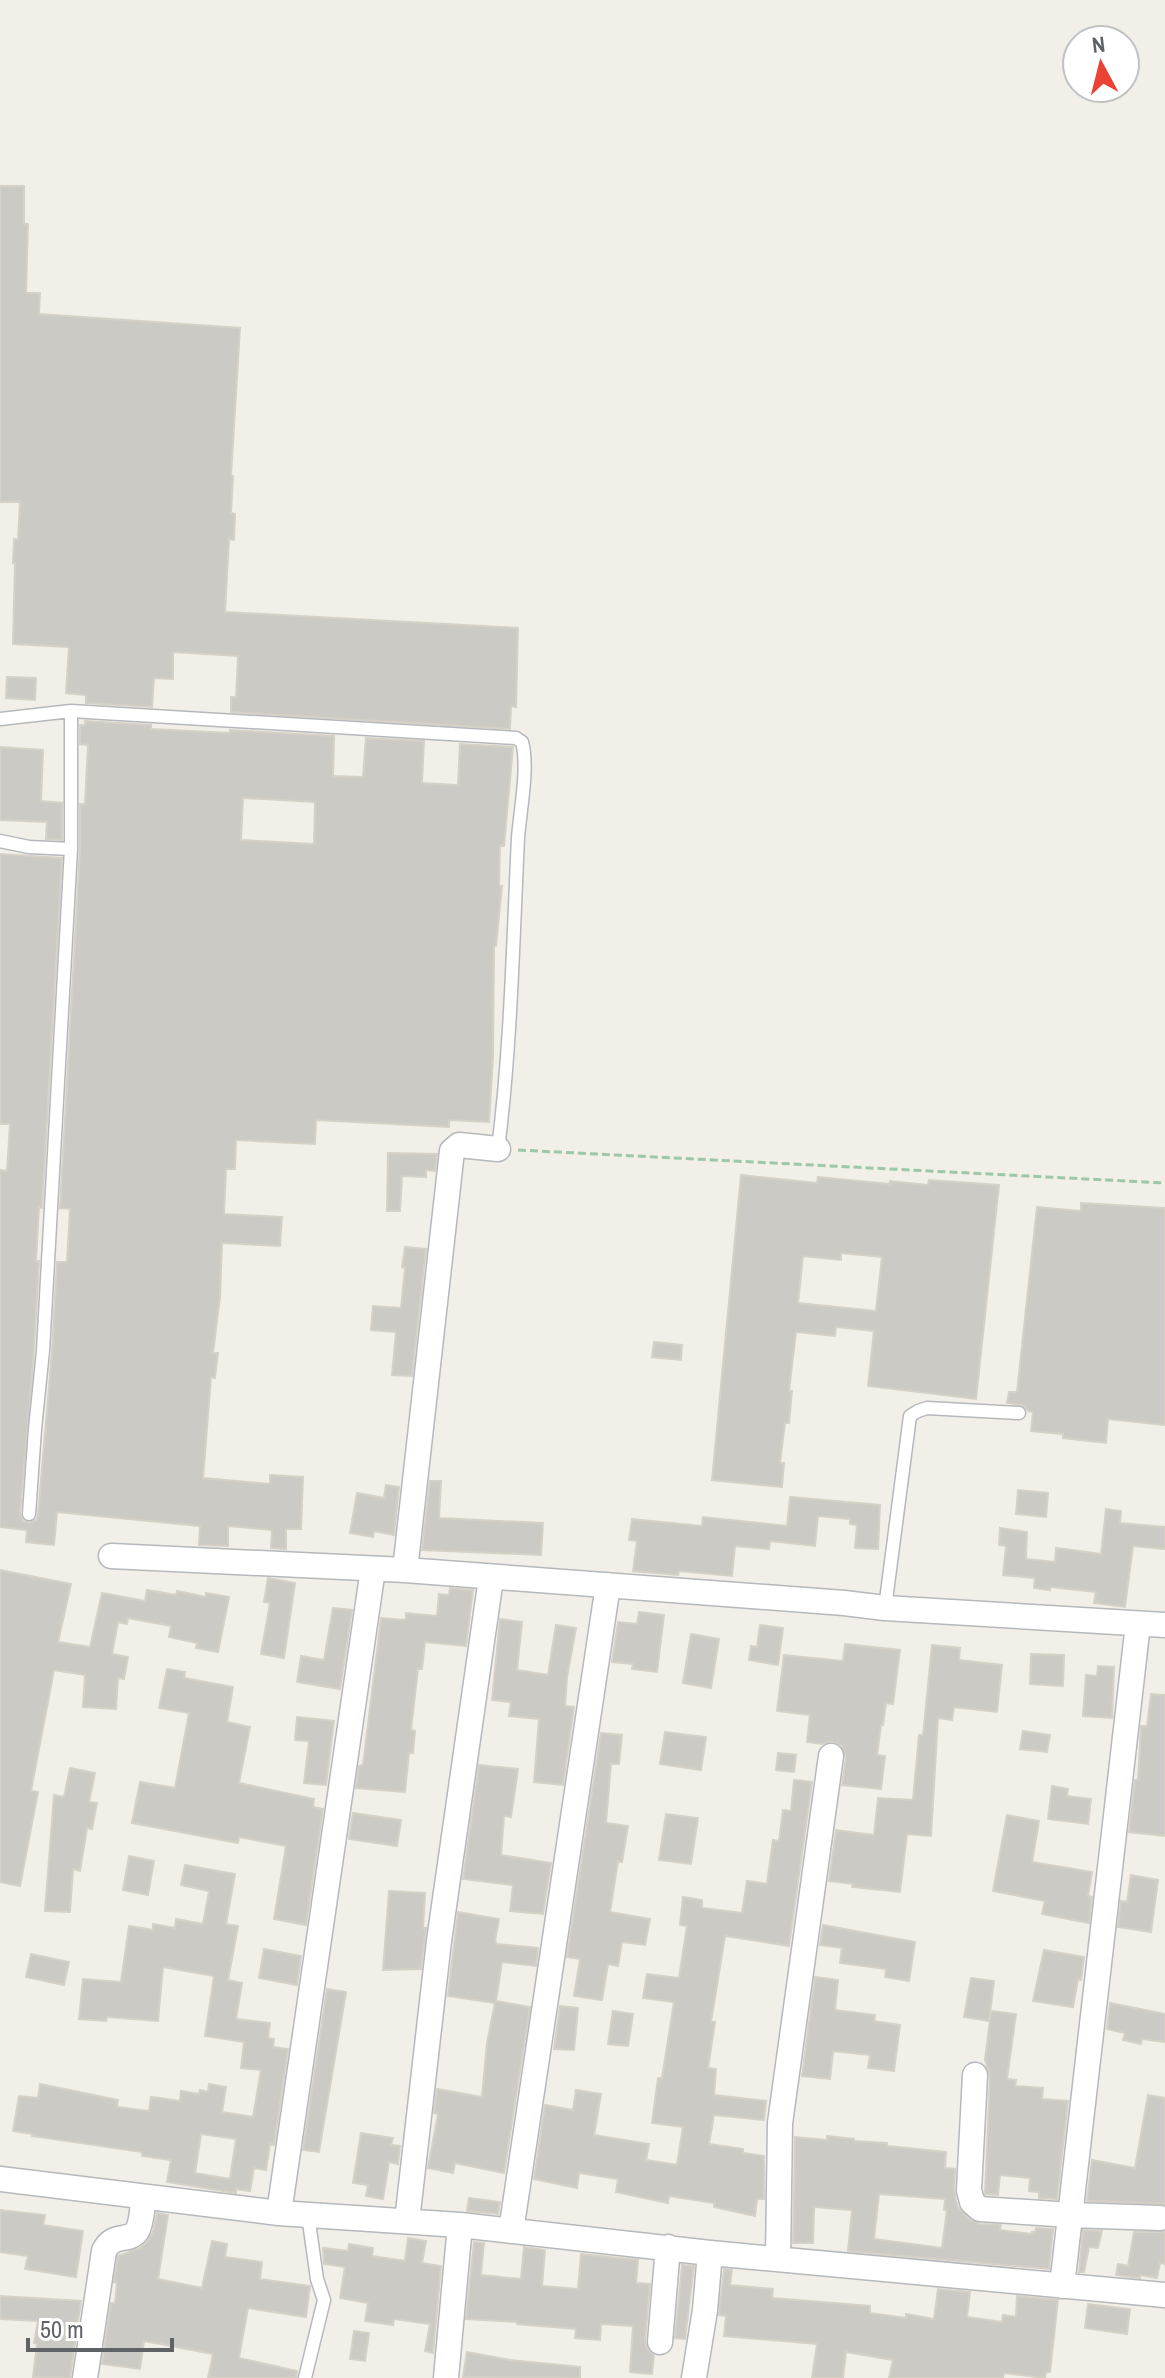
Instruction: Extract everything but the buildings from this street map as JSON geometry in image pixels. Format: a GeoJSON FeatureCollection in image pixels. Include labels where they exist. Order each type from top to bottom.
{"type":"FeatureCollection","features":[{"type":"Feature","properties":{"kind":"street"},"geometry":{"type":"LineString","coordinates":[[405,1570],[452,1151],[459,1145],[498,1149]]}},
{"type":"Feature","properties":{"kind":"street"},"geometry":{"type":"LineString","coordinates":[[111,1556],[405,1570],[885,1608],[1165,1625]]}},
{"type":"Feature","properties":{"kind":"street"},"geometry":{"type":"LineString","coordinates":[[279,2213],[373,1569]]}},
{"type":"Feature","properties":{"kind":"street"},"geometry":{"type":"LineString","coordinates":[[407,2221],[439,1941],[491,1578]]}},
{"type":"Feature","properties":{"kind":"street"},"geometry":{"type":"LineString","coordinates":[[511,2231],[608,1585]]}},
{"type":"Feature","properties":{"kind":"street"},"geometry":{"type":"LineString","coordinates":[[1062,2286],[1138,1624]]}},
{"type":"Feature","properties":{"kind":"street"},"geometry":{"type":"LineString","coordinates":[[778,2258],[780,2123],[831,1756]]}},
{"type":"Feature","properties":{"kind":"street"},"geometry":{"type":"LineString","coordinates":[[975,2075],[969,2190],[972,2202],[980,2209],[1160,2218]]}},
{"type":"Feature","properties":{"kind":"street"},"geometry":{"type":"LineString","coordinates":[[0,2179],[279,2213],[460,2225],[710,2253],[1165,2295]]}},
{"type":"Feature","properties":{"kind":"street"},"geometry":{"type":"LineString","coordinates":[[85,2378],[104,2251],[108,2242],[135,2233],[139,2228],[144,2198]]}},
{"type":"Feature","properties":{"kind":"street"},"geometry":{"type":"LineString","coordinates":[[446,2378],[460,2225]]}},
{"type":"Feature","properties":{"kind":"street"},"geometry":{"type":"LineString","coordinates":[[660,2342],[668,2247]]}},
{"type":"Feature","properties":{"kind":"street"},"geometry":{"type":"LineString","coordinates":[[694,2378],[710,2253]]}},
{"type":"Feature","properties":{"kind":"lane"},"geometry":{"type":"LineString","coordinates":[[29,1514],[43,1351],[71,849],[71,711]]}},
{"type":"Feature","properties":{"kind":"lane"},"geometry":{"type":"LineString","coordinates":[[0,719],[71,711],[516,738],[522,742],[525,755],[506,1089],[498,1149]]}},
{"type":"Feature","properties":{"kind":"lane"},"geometry":{"type":"LineString","coordinates":[[0,841],[29,847],[71,849]]}},
{"type":"Feature","properties":{"kind":"lane"},"geometry":{"type":"LineString","coordinates":[[885,1608],[910,1416],[927,1408],[1019,1413]]}},
{"type":"Feature","properties":{"kind":"lane"},"geometry":{"type":"LineString","coordinates":[[305,2378],[324,2300],[317,2279],[308,2215]]}},
{"type":"Feature","properties":{"kind":"path"},"geometry":{"type":"LineString","coordinates":[[498,1149],[1165,1183]]}}]}
